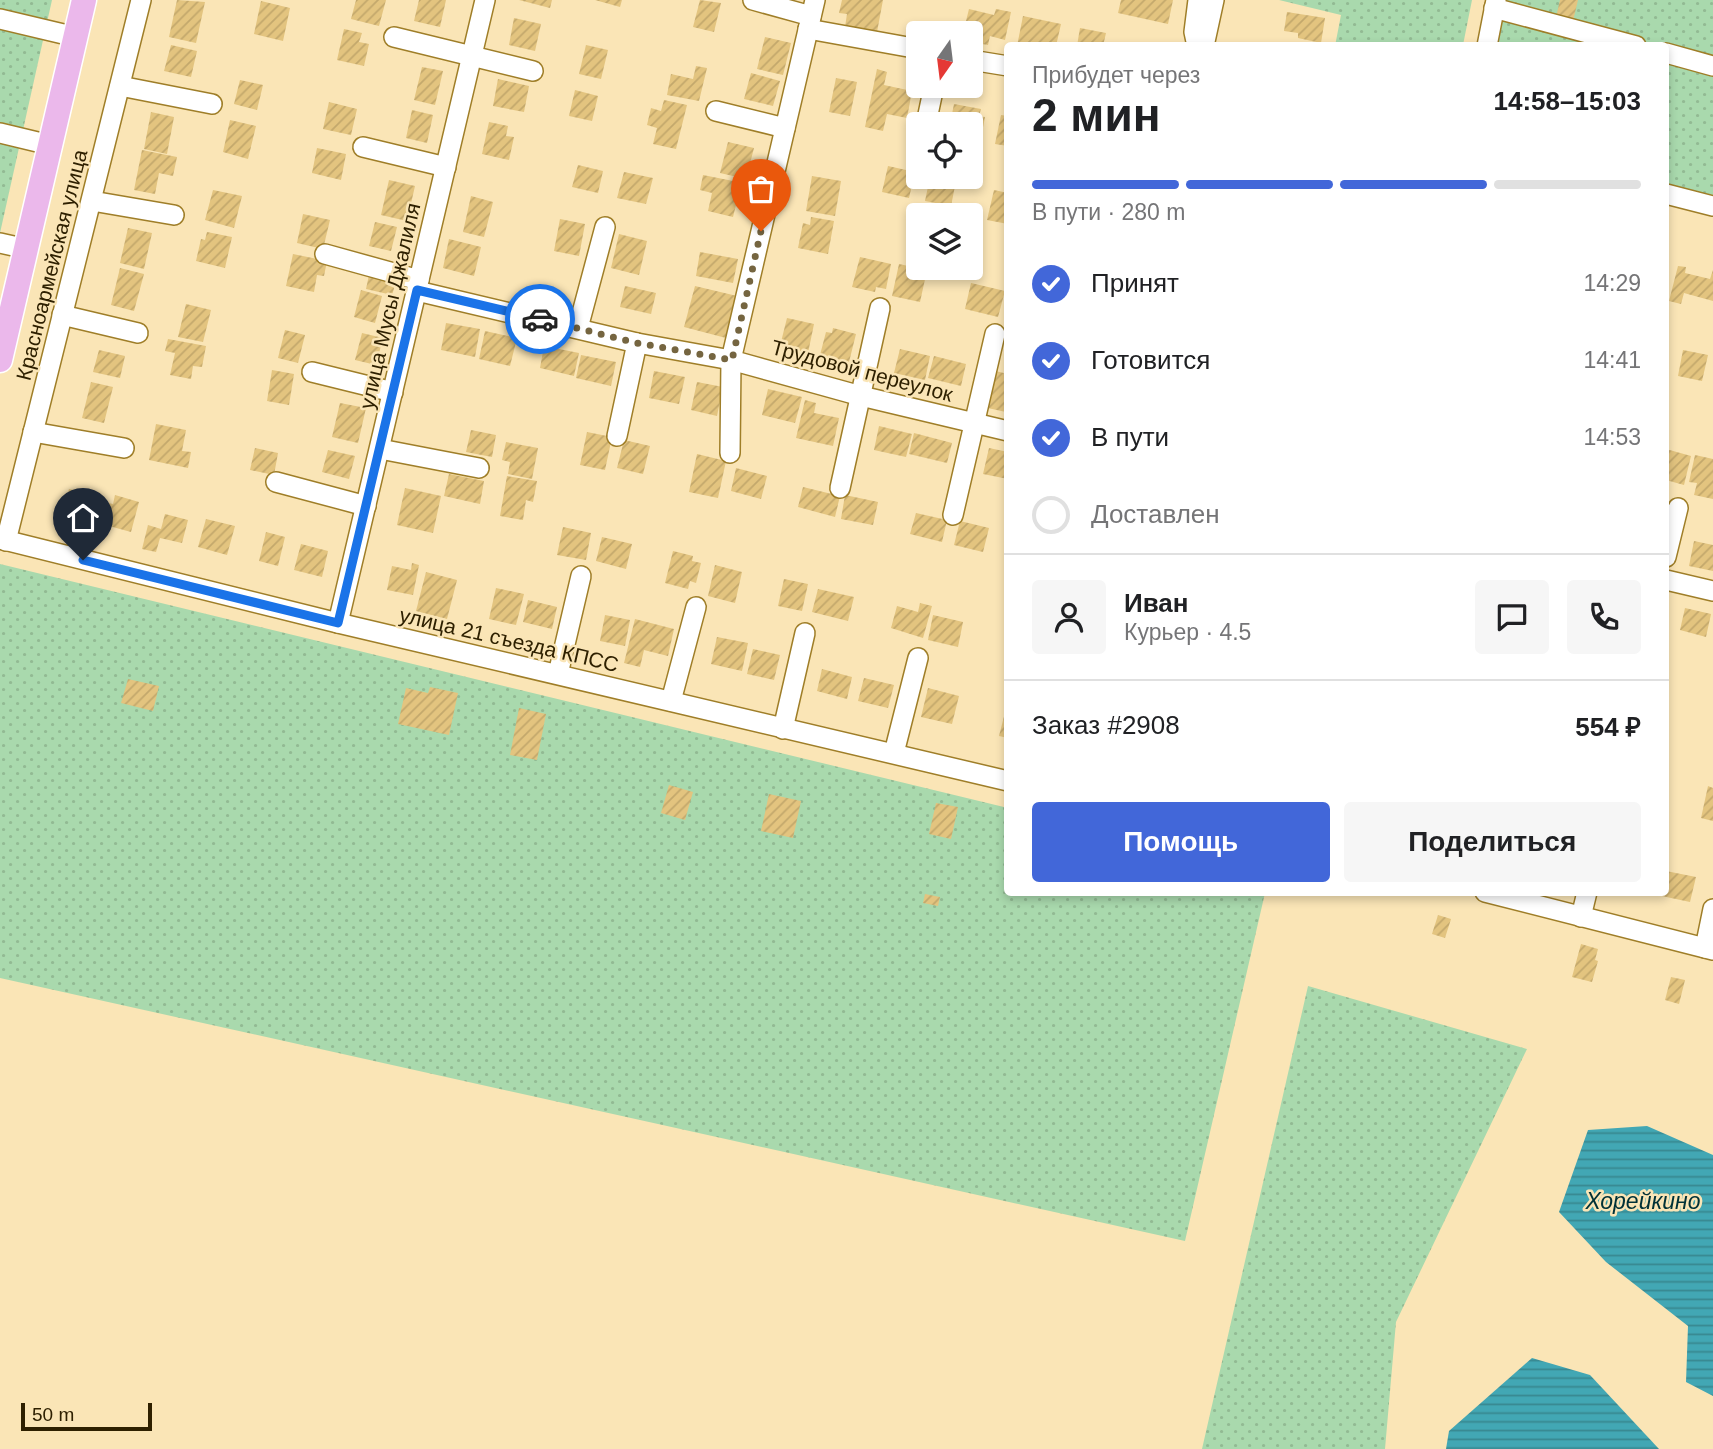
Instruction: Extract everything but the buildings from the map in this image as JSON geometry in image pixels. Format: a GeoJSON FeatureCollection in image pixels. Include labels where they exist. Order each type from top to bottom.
{"type":"FeatureCollection","features":[{"type":"Feature","properties":{"kind":"main road"},"geometry":{"type":"LineString","coordinates":[[0,360],[84,0]]}},
{"type":"Feature","properties":{"kind":"street","name":"Красноармейская улица"},"geometry":{"type":"LineString","coordinates":[[3,540],[33,432],[141,0]]}},
{"type":"Feature","properties":{"kind":"street","name":"улица Мусы Джалиля"},"geometry":{"type":"LineString","coordinates":[[338,623],[485,0]]}},
{"type":"Feature","properties":{"kind":"street"},"geometry":{"type":"LineString","coordinates":[[753,0],[906,45]]}},
{"type":"Feature","properties":{"kind":"street"},"geometry":{"type":"LineString","coordinates":[[1196,42],[1194,32],[1199,0]]}},
{"type":"Feature","properties":{"kind":"street"},"geometry":{"type":"LineString","coordinates":[[1205,42],[1214,0]]}},
{"type":"Feature","properties":{"kind":"street"},"geometry":{"type":"LineString","coordinates":[[1488,42],[1495,4],[1623,42]]}},
{"type":"Feature","properties":{"kind":"street"},"geometry":{"type":"LineString","coordinates":[[730,453],[732,360],[811,15]]}},
{"type":"Feature","properties":{"kind":"street"},"geometry":{"type":"LineString","coordinates":[[0,19],[76,37]]}},
{"type":"Feature","properties":{"kind":"street"},"geometry":{"type":"LineString","coordinates":[[394,37],[533,71]]}},
{"type":"Feature","properties":{"kind":"street"},"geometry":{"type":"LineString","coordinates":[[1669,54],[1713,66]]}},
{"type":"Feature","properties":{"kind":"street"},"geometry":{"type":"LineString","coordinates":[[984,62],[1004,65]]}},
{"type":"Feature","properties":{"kind":"street"},"geometry":{"type":"LineString","coordinates":[[120,86],[212,104]]}},
{"type":"Feature","properties":{"kind":"street"},"geometry":{"type":"LineString","coordinates":[[716,111],[785,128]]}},
{"type":"Feature","properties":{"kind":"street"},"geometry":{"type":"LineString","coordinates":[[0,133],[50,145]]}},
{"type":"Feature","properties":{"kind":"street"},"geometry":{"type":"LineString","coordinates":[[363,147],[446,167]]}},
{"type":"Feature","properties":{"kind":"street"},"geometry":{"type":"LineString","coordinates":[[1669,195],[1713,206]]}},
{"type":"Feature","properties":{"kind":"street"},"geometry":{"type":"LineString","coordinates":[[92,201],[174,215]]}},
{"type":"Feature","properties":{"kind":"street"},"geometry":{"type":"LineString","coordinates":[[578,328],[605,228]]}},
{"type":"Feature","properties":{"kind":"street"},"geometry":{"type":"LineString","coordinates":[[0,243],[27,249]]}},
{"type":"Feature","properties":{"kind":"street","name":"Трудовой переулок"},"geometry":{"type":"LineString","coordinates":[[325,254],[418,285],[578,328],[637,343],[732,360],[861,396],[1004,430]]}},
{"type":"Feature","properties":{"kind":"street"},"geometry":{"type":"LineString","coordinates":[[840,488],[880,308]]}},
{"type":"Feature","properties":{"kind":"street"},"geometry":{"type":"LineString","coordinates":[[62,315],[138,333]]}},
{"type":"Feature","properties":{"kind":"street"},"geometry":{"type":"LineString","coordinates":[[953,515],[995,334]]}},
{"type":"Feature","properties":{"kind":"street"},"geometry":{"type":"LineString","coordinates":[[617,436],[637,343]]}},
{"type":"Feature","properties":{"kind":"street"},"geometry":{"type":"LineString","coordinates":[[312,372],[393,391]]}},
{"type":"Feature","properties":{"kind":"street"},"geometry":{"type":"LineString","coordinates":[[33,432],[124,448]]}},
{"type":"Feature","properties":{"kind":"street"},"geometry":{"type":"LineString","coordinates":[[380,449],[480,468]]}},
{"type":"Feature","properties":{"kind":"street"},"geometry":{"type":"LineString","coordinates":[[276,482],[366,506]]}},
{"type":"Feature","properties":{"kind":"street"},"geometry":{"type":"LineString","coordinates":[[1669,545],[1678,508]]}},
{"type":"Feature","properties":{"kind":"street","name":"улица 21 съезда КПСС"},"geometry":{"type":"LineString","coordinates":[[3,540],[338,623],[1004,780]]}},
{"type":"Feature","properties":{"kind":"street"},"geometry":{"type":"LineString","coordinates":[[558,674],[581,576]]}},
{"type":"Feature","properties":{"kind":"street"},"geometry":{"type":"LineString","coordinates":[[1669,581],[1713,591]]}},
{"type":"Feature","properties":{"kind":"street"},"geometry":{"type":"LineString","coordinates":[[671,701],[696,607]]}},
{"type":"Feature","properties":{"kind":"street"},"geometry":{"type":"LineString","coordinates":[[783,729],[805,633]]}},
{"type":"Feature","properties":{"kind":"street"},"geometry":{"type":"LineString","coordinates":[[894,753],[918,658]]}},
{"type":"Feature","properties":{"kind":"street"},"geometry":{"type":"LineString","coordinates":[[1500,896],[1709,949],[1713,909]]}},
{"type":"Feature","properties":{"kind":"street"},"geometry":{"type":"LineString","coordinates":[[1581,917],[1586,896]]}},
{"type":"Feature","properties":{"kind":"green space"},"geometry":{"type":"Polygon","coordinates":[[[0,0],[52,0],[0,233],[0,0]]]}},
{"type":"Feature","properties":{"kind":"green space"},"geometry":{"type":"Polygon","coordinates":[[[1279,0],[1472,0],[1464,42],[1336,42],[1341,15],[1279,0]]]}},
{"type":"Feature","properties":{"kind":"green space"},"geometry":{"type":"Polygon","coordinates":[[[1496,0],[1713,0],[1713,206],[1669,195],[1669,42],[1488,42],[1496,0]]]}},
{"type":"Feature","properties":{"kind":"green space"},"geometry":{"type":"Polygon","coordinates":[[[0,564],[1004,807],[1004,896],[1264,896],[1185,1241],[0,978],[0,564]]]}},
{"type":"Feature","properties":{"kind":"green space"},"geometry":{"type":"Polygon","coordinates":[[[1308,986],[1527,1049],[1396,1322],[1385,1449],[1202,1449],[1308,986]]]}},
{"type":"Feature","properties":{"kind":"water","name":"Хорейкино"},"geometry":{"type":"Polygon","coordinates":[[[1647,1126],[1713,1155],[1713,1396],[1686,1382],[1688,1326],[1606,1262],[1559,1212],[1588,1130],[1647,1126]]]}},
{"type":"Feature","properties":{"kind":"water"},"geometry":{"type":"Polygon","coordinates":[[[1532,1358],[1590,1375],[1659,1449],[1446,1449],[1449,1431],[1532,1358]]]}},
{"type":"Feature","properties":{"kind":"way so far"},"geometry":{"type":"LineString","coordinates":[[540,319],[637,343],[732,360],[761,231]]}},
{"type":"Feature","properties":{"kind":"route"},"geometry":{"type":"LineString","coordinates":[[83,560],[338,623],[417,290],[540,319]]}}]}
